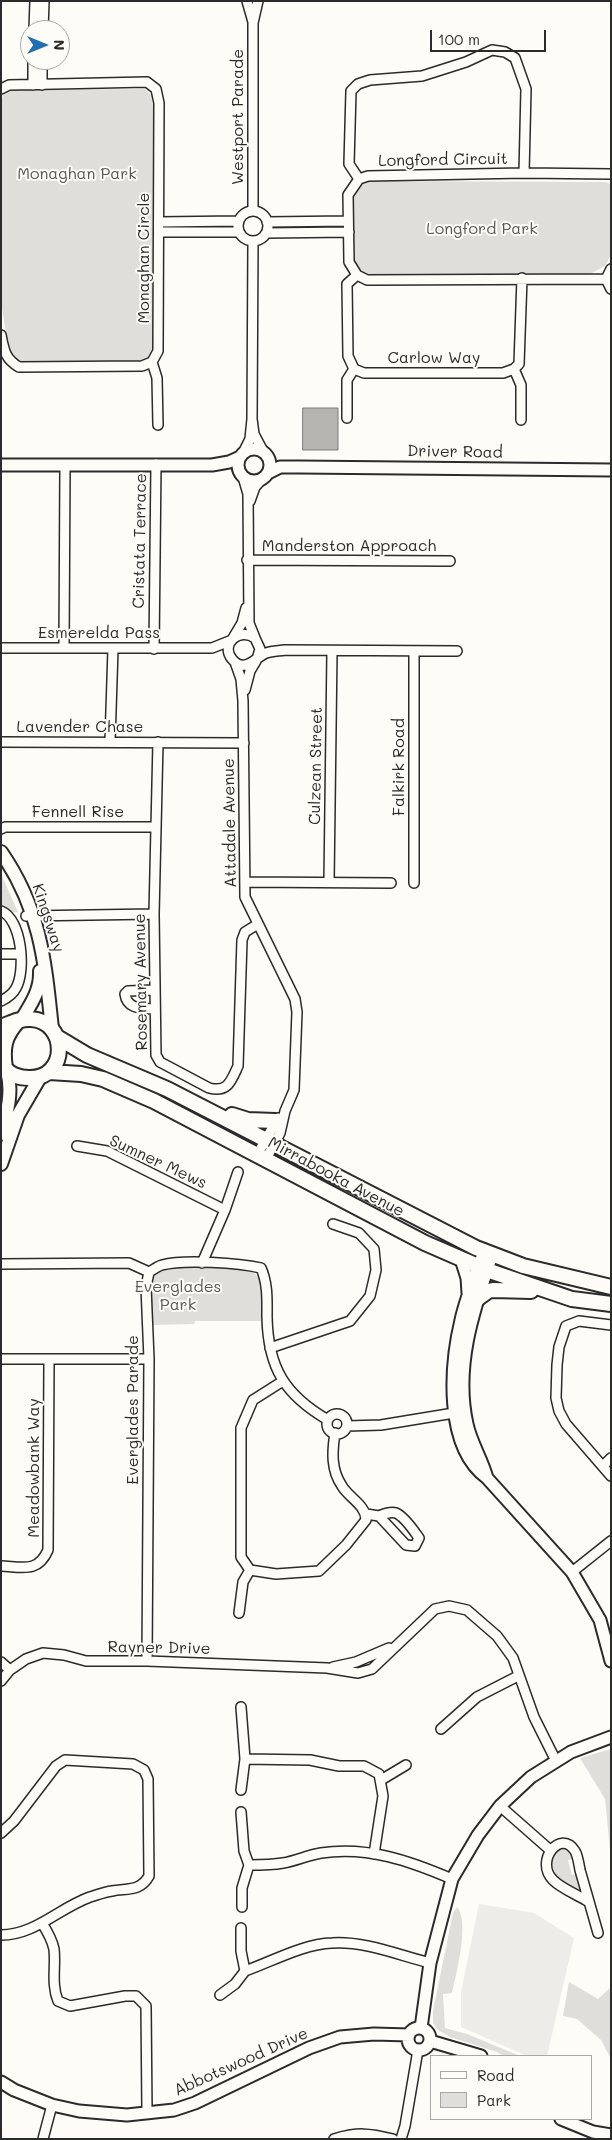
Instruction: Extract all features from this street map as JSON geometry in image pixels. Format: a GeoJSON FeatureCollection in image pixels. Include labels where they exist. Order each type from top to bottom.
{"type":"FeatureCollection","features":[{"type":"Feature","properties":{"kind":"main road","name":"Kingsway"},"geometry":{"type":"LineString","coordinates":[[1,852],[16,876],[29,916],[40,976],[40,984],[33,1001],[20,1020]]}},
{"type":"Feature","properties":{"kind":"main road","name":"Kingsway"},"geometry":{"type":"LineString","coordinates":[[1,864],[29,916],[43,948],[47,973],[47,990],[55,1033]]}},
{"type":"Feature","properties":{"kind":"main road"},"geometry":{"type":"LineString","coordinates":[[1,1027],[20,1020],[38,1020],[55,1033],[60,1046],[59,1056],[55,1065],[44,1076],[18,1115],[1,1164]]}},
{"type":"Feature","properties":{"kind":"main road"},"geometry":{"type":"LineString","coordinates":[[1,1134],[9,1099],[10,1082],[4,1068],[4,1043],[9,1030],[20,1020]]}},
{"type":"Feature","properties":{"kind":"main road","name":"Mirrabooka Avenue"},"geometry":{"type":"LineString","coordinates":[[55,1033],[87,1055],[167,1089],[488,1254],[523,1266],[611,1287]]}},
{"type":"Feature","properties":{"kind":"main road"},"geometry":{"type":"LineString","coordinates":[[4,1068],[19,1078],[44,1076]]}},
{"type":"Feature","properties":{"kind":"main road","name":"Mirrabooka Avenue"},"geometry":{"type":"LineString","coordinates":[[44,1076],[81,1074],[104,1079],[154,1101],[425,1243],[461,1259],[572,1299],[611,1304]]}},
{"type":"Feature","properties":{"kind":"main road"},"geometry":{"type":"LineString","coordinates":[[197,1105],[248,1120],[275,1121]]}},
{"type":"Feature","properties":{"kind":"main road"},"geometry":{"type":"LineString","coordinates":[[473,1298],[493,1290],[551,1292]]}},
{"type":"Feature","properties":{"kind":"street"},"geometry":{"type":"LineString","coordinates":[[34,1],[34,20]]}},
{"type":"Feature","properties":{"kind":"street"},"geometry":{"type":"LineString","coordinates":[[43,20],[44,1]]}},
{"type":"Feature","properties":{"kind":"street","name":"Westport Parade"},"geometry":{"type":"LineString","coordinates":[[247,1],[253,23]]}},
{"type":"Feature","properties":{"kind":"street","name":"Westport Parade"},"geometry":{"type":"LineString","coordinates":[[253,211],[253,23],[258,1]]}},
{"type":"Feature","properties":{"kind":"street"},"geometry":{"type":"LineString","coordinates":[[359,179],[350,164],[351,91],[358,84],[370,80],[422,76],[466,62],[492,50],[505,52],[515,58],[526,89],[524,173]]}},
{"type":"Feature","properties":{"kind":"street"},"geometry":{"type":"LineString","coordinates":[[35,70],[37,85]]}},
{"type":"Feature","properties":{"kind":"street"},"geometry":{"type":"LineString","coordinates":[[37,85],[40,70]]}},
{"type":"Feature","properties":{"kind":"street","name":"Monaghan Circle"},"geometry":{"type":"LineString","coordinates":[[1,89],[9,85],[147,82],[156,89],[159,103],[158,351],[152,362],[157,378],[158,425]]}},
{"type":"Feature","properties":{"kind":"street","name":"Longford Circuit"},"geometry":{"type":"LineString","coordinates":[[357,275],[349,262],[348,195],[359,179],[368,176],[524,173],[611,174]]}},
{"type":"Feature","properties":{"kind":"street"},"geometry":{"type":"LineString","coordinates":[[267,233],[268,222],[263,215],[253,211],[246,213],[239,221],[239,232],[243,237],[252,241],[259,240],[267,233],[349,232]]}},
{"type":"Feature","properties":{"kind":"street"},"geometry":{"type":"LineString","coordinates":[[159,222],[239,221]]}},
{"type":"Feature","properties":{"kind":"street"},"geometry":{"type":"LineString","coordinates":[[268,222],[348,221]]}},
{"type":"Feature","properties":{"kind":"street"},"geometry":{"type":"LineString","coordinates":[[159,232],[239,232]]}},
{"type":"Feature","properties":{"kind":"street"},"geometry":{"type":"LineString","coordinates":[[252,241],[252,419],[250,439],[238,467],[243,476],[248,494],[247,560],[249,624],[260,649],[257,660]]}},
{"type":"Feature","properties":{"kind":"street"},"geometry":{"type":"LineString","coordinates":[[606,279],[611,270]]}},
{"type":"Feature","properties":{"kind":"street"},"geometry":{"type":"LineString","coordinates":[[347,418],[347,380],[354,369],[348,356],[347,284],[357,275],[367,280],[606,279]]}},
{"type":"Feature","properties":{"kind":"street"},"geometry":{"type":"LineString","coordinates":[[521,420],[521,385],[514,369],[519,364],[522,278]]}},
{"type":"Feature","properties":{"kind":"street"},"geometry":{"type":"LineString","coordinates":[[606,279],[611,289]]}},
{"type":"Feature","properties":{"kind":"street"},"geometry":{"type":"LineString","coordinates":[[1,335],[5,355],[10,363],[19,367],[142,366],[152,362]]}},
{"type":"Feature","properties":{"kind":"street","name":"Carlow Way"},"geometry":{"type":"LineString","coordinates":[[354,369],[364,373],[504,373],[514,369]]}},
{"type":"Feature","properties":{"kind":"street"},"geometry":{"type":"LineString","coordinates":[[247,510],[255,488],[266,475],[270,464],[254,434],[252,419]]}},
{"type":"Feature","properties":{"kind":"street"},"geometry":{"type":"LineString","coordinates":[[1,465],[212,465],[230,462],[253,448],[265,453]]}},
{"type":"Feature","properties":{"kind":"street","name":"Driver Road"},"geometry":{"type":"LineString","coordinates":[[265,453],[280,462],[299,466]]}},
{"type":"Feature","properties":{"kind":"street","name":"Cristata Terrace"},"geometry":{"type":"LineString","coordinates":[[154,649],[156,464]]}},
{"type":"Feature","properties":{"kind":"street"},"geometry":{"type":"LineString","coordinates":[[64,648],[65,465]]}},
{"type":"Feature","properties":{"kind":"street"},"geometry":{"type":"LineString","coordinates":[[212,465],[253,481],[266,475]]}},
{"type":"Feature","properties":{"kind":"street","name":"Driver Road"},"geometry":{"type":"LineString","coordinates":[[266,475],[280,468],[299,466],[611,470]]}},
{"type":"Feature","properties":{"kind":"street","name":"Manderston Approach"},"geometry":{"type":"LineString","coordinates":[[247,560],[450,561]]}},
{"type":"Feature","properties":{"kind":"street"},"geometry":{"type":"LineString","coordinates":[[248,601],[242,623],[229,648],[232,659],[243,665],[257,660],[267,653],[286,650],[457,651]]}},
{"type":"Feature","properties":{"kind":"street"},"geometry":{"type":"LineString","coordinates":[[232,639],[241,634],[246,634],[267,646],[286,650]]}},
{"type":"Feature","properties":{"kind":"street","name":"Esmerelda Pass"},"geometry":{"type":"LineString","coordinates":[[1,648],[212,648],[232,639]]}},
{"type":"Feature","properties":{"kind":"street","name":"Esmerelda Pass"},"geometry":{"type":"LineString","coordinates":[[196,648],[232,659]]}},
{"type":"Feature","properties":{"kind":"street"},"geometry":{"type":"LineString","coordinates":[[110,741],[113,649]]}},
{"type":"Feature","properties":{"kind":"street","name":"Culzean Street"},"geometry":{"type":"LineString","coordinates":[[329,882],[332,651]]}},
{"type":"Feature","properties":{"kind":"street","name":"Falkirk Road"},"geometry":{"type":"LineString","coordinates":[[414,651],[414,883]]}},
{"type":"Feature","properties":{"kind":"street","name":"Attadale Avenue"},"geometry":{"type":"LineString","coordinates":[[232,659],[241,679],[243,702],[246,897],[295,999],[297,1012],[294,1090],[285,1111],[280,1132],[270,1142],[261,1157]]}},
{"type":"Feature","properties":{"kind":"street","name":"Attadale Avenue"},"geometry":{"type":"LineString","coordinates":[[243,702],[245,686],[257,660]]}},
{"type":"Feature","properties":{"kind":"street","name":"Lavender Chase"},"geometry":{"type":"LineString","coordinates":[[1,742],[244,743]]}},
{"type":"Feature","properties":{"kind":"street","name":"Rosemary Avenue"},"geometry":{"type":"LineString","coordinates":[[158,742],[154,914],[156,1055],[160,1062],[208,1088],[223,1089],[231,1082],[240,1061],[242,940],[246,932],[258,924]]}},
{"type":"Feature","properties":{"kind":"street","name":"Fennell Rise"},"geometry":{"type":"LineString","coordinates":[[1,829],[155,827]]}},
{"type":"Feature","properties":{"kind":"street"},"geometry":{"type":"LineString","coordinates":[[245,882],[390,882]]}},
{"type":"Feature","properties":{"kind":"street"},"geometry":{"type":"LineString","coordinates":[[1,911],[5,912],[12,923],[21,946],[22,954],[21,975],[16,989],[10,996],[1,1001]]}},
{"type":"Feature","properties":{"kind":"street"},"geometry":{"type":"LineString","coordinates":[[29,916],[154,914]]}},
{"type":"Feature","properties":{"kind":"street"},"geometry":{"type":"LineString","coordinates":[[1,954],[22,954]]}},
{"type":"Feature","properties":{"kind":"street"},"geometry":{"type":"LineString","coordinates":[[155,990],[128,991],[125,994],[125,1000],[130,1005],[140,1008],[155,1009]]}},
{"type":"Feature","properties":{"kind":"street","name":"Attadale Avenue"},"geometry":{"type":"LineString","coordinates":[[270,1142],[275,1121],[285,1111]]}},
{"type":"Feature","properties":{"kind":"street","name":"Sumner Mews"},"geometry":{"type":"LineString","coordinates":[[77,1146],[107,1152],[225,1210]]}},
{"type":"Feature","properties":{"kind":"street"},"geometry":{"type":"LineString","coordinates":[[202,1263],[225,1210],[238,1172]]}},
{"type":"Feature","properties":{"kind":"street"},"geometry":{"type":"LineString","coordinates":[[270,1348],[350,1320],[370,1296],[376,1270],[374,1249],[359,1233],[333,1224]]}},
{"type":"Feature","properties":{"kind":"street"},"geometry":{"type":"LineString","coordinates":[[488,1254],[473,1298],[463,1371],[460,1412],[487,1478],[572,1572],[600,1620],[608,1641],[611,1661]]}},
{"type":"Feature","properties":{"kind":"street"},"geometry":{"type":"LineString","coordinates":[[461,1259],[473,1298]]}},
{"type":"Feature","properties":{"kind":"street"},"geometry":{"type":"LineString","coordinates":[[1,1264],[129,1263],[149,1272],[162,1265],[202,1263],[247,1265],[261,1268],[267,1281],[268,1338],[282,1381],[303,1404],[328,1420],[330,1430],[335,1433],[341,1432],[347,1426],[381,1425],[460,1412]]}},
{"type":"Feature","properties":{"kind":"street","name":"Everglades Parade"},"geometry":{"type":"LineString","coordinates":[[147,1661],[148,1359],[146,1287],[149,1272]]}},
{"type":"Feature","properties":{"kind":"street"},"geometry":{"type":"LineString","coordinates":[[611,1326],[579,1321],[569,1323],[562,1331],[557,1365],[556,1398],[561,1417],[611,1476]]}},
{"type":"Feature","properties":{"kind":"street"},"geometry":{"type":"LineString","coordinates":[[1,1359],[148,1359]]}},
{"type":"Feature","properties":{"kind":"street","name":"Meadowbank Way"},"geometry":{"type":"LineString","coordinates":[[1,1566],[32,1567],[40,1564],[48,1550],[49,1360]]}},
{"type":"Feature","properties":{"kind":"street"},"geometry":{"type":"LineString","coordinates":[[282,1381],[252,1400],[241,1428],[242,1557],[250,1570],[276,1574],[319,1571],[346,1546],[366,1520],[364,1508],[343,1488],[337,1478],[332,1457],[335,1433]]}},
{"type":"Feature","properties":{"kind":"street"},"geometry":{"type":"LineString","coordinates":[[328,1420],[333,1415],[342,1415],[346,1419],[347,1426]]}},
{"type":"Feature","properties":{"kind":"street"},"geometry":{"type":"LineString","coordinates":[[603,1466],[611,1458]]}},
{"type":"Feature","properties":{"kind":"street"},"geometry":{"type":"LineString","coordinates":[[366,1514],[379,1516]]}},
{"type":"Feature","properties":{"kind":"street"},"geometry":{"type":"LineString","coordinates":[[572,1572],[611,1541]]}},
{"type":"Feature","properties":{"kind":"street"},"geometry":{"type":"LineString","coordinates":[[239,1613],[243,1582],[250,1570]]}},
{"type":"Feature","properties":{"kind":"street","name":"Rayner Drive"},"geometry":{"type":"LineString","coordinates":[[1,1681],[10,1670],[26,1659],[44,1653],[64,1655],[86,1661],[147,1661],[328,1668],[373,1656],[401,1642],[435,1609],[449,1606],[467,1610],[497,1636],[513,1658],[534,1717],[556,1761]]}},
{"type":"Feature","properties":{"kind":"street"},"geometry":{"type":"LineString","coordinates":[[1,1662],[10,1670]]}},
{"type":"Feature","properties":{"kind":"street"},"geometry":{"type":"LineString","coordinates":[[441,1729],[477,1697],[518,1676]]}},
{"type":"Feature","properties":{"kind":"street"},"geometry":{"type":"LineString","coordinates":[[241,1707],[245,1759],[242,1790]]}},
{"type":"Feature","properties":{"kind":"street"},"geometry":{"type":"LineString","coordinates":[[421,2028],[430,1963],[452,1879],[478,1835],[500,1806],[531,1777],[556,1761],[611,1737]]}},
{"type":"Feature","properties":{"kind":"street"},"geometry":{"type":"LineString","coordinates":[[245,1759],[310,1760],[339,1766],[364,1766],[379,1774],[383,1796],[374,1854]]}},
{"type":"Feature","properties":{"kind":"street"},"geometry":{"type":"LineString","coordinates":[[1,1833],[14,1821],[56,1766],[65,1760],[133,1764],[144,1770],[148,1779],[148,1876],[145,1882],[136,1889],[112,1890],[87,1898],[26,1930],[11,1935],[1,1935]]}},
{"type":"Feature","properties":{"kind":"street"},"geometry":{"type":"LineString","coordinates":[[381,1780],[406,1765]]}},
{"type":"Feature","properties":{"kind":"street"},"geometry":{"type":"LineString","coordinates":[[500,1806],[550,1850]]}},
{"type":"Feature","properties":{"kind":"street"},"geometry":{"type":"LineString","coordinates":[[242,1812],[244,1851],[248,1866],[242,1888],[242,1907]]}},
{"type":"Feature","properties":{"kind":"street"},"geometry":{"type":"LineString","coordinates":[[589,1902],[553,1880],[548,1872],[546,1860],[550,1850],[559,1844],[567,1844],[575,1851],[598,1933]]}},
{"type":"Feature","properties":{"kind":"street"},"geometry":{"type":"LineString","coordinates":[[248,1866],[282,1863],[320,1853],[352,1851],[390,1856],[419,1864],[452,1879]]}},
{"type":"Feature","properties":{"kind":"street"},"geometry":{"type":"LineString","coordinates":[[42,1923],[50,1936],[54,1949],[54,1993],[58,2001],[70,2006],[136,1996],[146,2006],[147,2112]]}},
{"type":"Feature","properties":{"kind":"street"},"geometry":{"type":"LineString","coordinates":[[242,1928],[242,1951],[245,1971]]}},
{"type":"Feature","properties":{"kind":"street"},"geometry":{"type":"LineString","coordinates":[[220,1995],[235,1984],[245,1971],[295,1952],[333,1942],[362,1944],[430,1963]]}},
{"type":"Feature","properties":{"kind":"street"},"geometry":{"type":"LineString","coordinates":[[421,2028],[428,2031],[430,2041],[424,2049],[418,2050],[410,2045],[409,2035],[412,2030],[421,2028]]}},
{"type":"Feature","properties":{"kind":"street","name":"Abbotswood Drive"},"geometry":{"type":"LineString","coordinates":[[1,2082],[14,2090],[52,2105],[79,2111],[127,2115],[174,2110],[195,2103],[309,2048],[340,2037],[374,2034],[409,2035]]}},
{"type":"Feature","properties":{"kind":"street"},"geometry":{"type":"LineString","coordinates":[[430,2041],[478,2055]]}},
{"type":"Feature","properties":{"kind":"street"},"geometry":{"type":"LineString","coordinates":[[402,2139],[406,2126],[418,2050]]}},
{"type":"Feature","properties":{"kind":"street"},"geometry":{"type":"LineString","coordinates":[[43,2139],[52,2105]]}},
{"type":"Feature","properties":{"kind":"street"},"geometry":{"type":"LineString","coordinates":[[563,2120],[593,2132],[611,2135]]}},
{"type":"Feature","properties":{"kind":"street"},"geometry":{"type":"LineString","coordinates":[[334,2139],[352,2134],[370,2133],[393,2139]]}},
{"type":"Feature","properties":{"kind":"shaded area"},"geometry":{"type":"Polygon","coordinates":[[[303,408],[338,408],[338,450],[303,450],[303,408]]]}},
{"type":"Feature","properties":{"kind":"shaded area"},"geometry":{"type":"Polygon","coordinates":[[[479,1904],[534,1913],[574,1938],[547,2055],[525,2055],[461,2027],[461,1992],[479,1904]]]}},
{"type":"Feature","properties":{"kind":"green space","name":"Monaghan Park"},"geometry":{"type":"Polygon","coordinates":[[[145,89],[151,95],[153,105],[153,350],[149,358],[140,362],[21,363],[14,361],[9,354],[1,301],[1,104],[3,94],[9,90],[145,89]]]}},
{"type":"Feature","properties":{"kind":"green space","name":"Longford Park"},"geometry":{"type":"Polygon","coordinates":[[[372,181],[606,182],[611,184],[611,255],[605,266],[588,275],[368,276],[354,262],[352,217],[355,192],[361,186],[372,181]]]}},
{"type":"Feature","properties":{"kind":"green space"},"geometry":{"type":"Polygon","coordinates":[[[1,874],[18,912],[9,913],[1,909],[1,874]]]}},
{"type":"Feature","properties":{"kind":"green space","name":"Everglades Park"},"geometry":{"type":"Polygon","coordinates":[[[237,1267],[253,1272],[258,1277],[261,1285],[261,1321],[195,1321],[194,1324],[151,1325],[149,1288],[151,1276],[163,1268],[237,1267]]]}},
{"type":"Feature","properties":{"kind":"green space"},"geometry":{"type":"Polygon","coordinates":[[[611,1749],[611,1859],[605,1799],[580,1758],[611,1749]]]}},
{"type":"Feature","properties":{"kind":"green space"},"geometry":{"type":"Polygon","coordinates":[[[562,1847],[569,1849],[573,1859],[568,1860],[572,1875],[578,1873],[581,1887],[578,1890],[561,1880],[554,1870],[552,1857],[554,1850],[562,1847]]]}},
{"type":"Feature","properties":{"kind":"green space"},"geometry":{"type":"Polygon","coordinates":[[[457,1907],[461,1914],[462,1936],[459,1962],[452,1993],[443,1994],[445,2028],[467,2034],[518,2055],[502,2055],[450,2037],[438,2030],[433,2023],[433,2011],[453,1913],[457,1907]]]}},
{"type":"Feature","properties":{"kind":"green space"},"geometry":{"type":"Polygon","coordinates":[[[569,1982],[598,1999],[611,1987],[611,2059],[601,2040],[577,2019],[563,2016],[569,1982]]]}}]}
